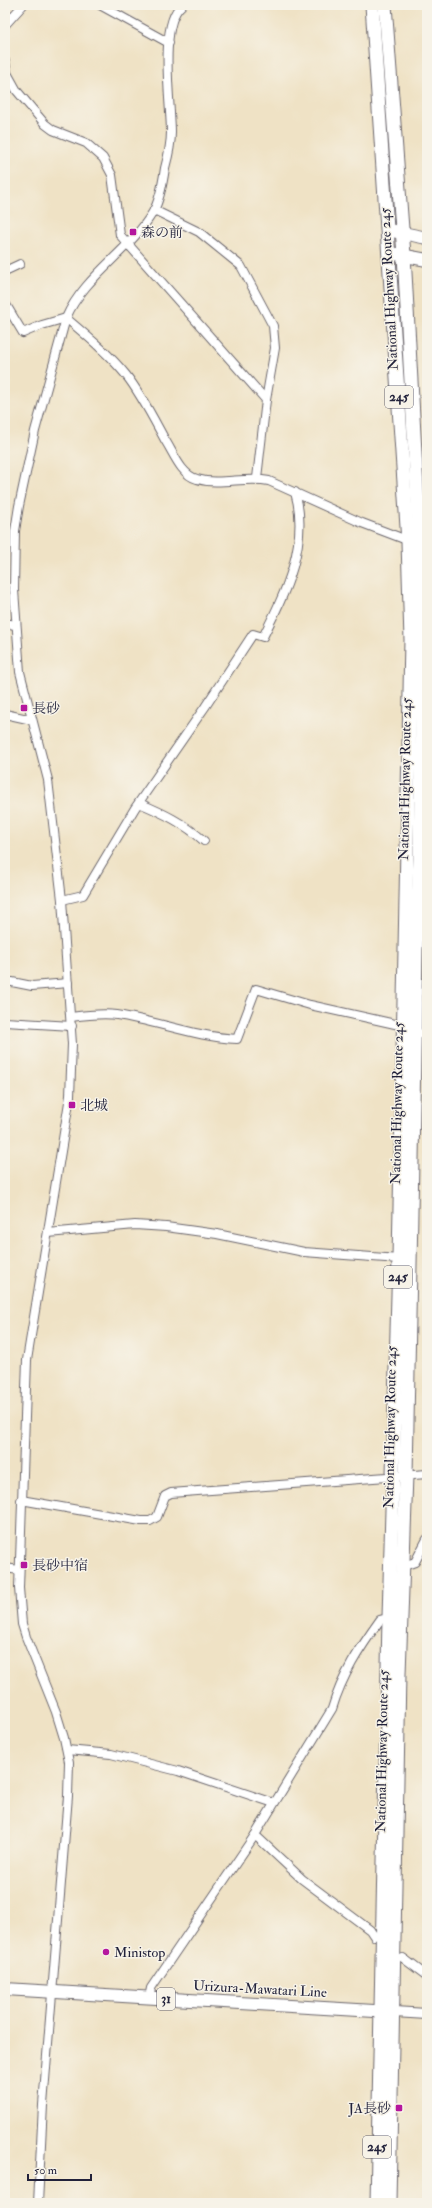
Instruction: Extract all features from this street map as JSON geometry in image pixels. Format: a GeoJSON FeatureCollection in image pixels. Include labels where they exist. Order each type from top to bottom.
{"type":"FeatureCollection","features":[{"type":"Feature","properties":{"kind":"highway","name":"National Highway Route 245"},"geometry":{"type":"LineString","coordinates":[[372,5],[388,230],[414,542]]}},
{"type":"Feature","properties":{"kind":"highway","name":"National Highway Route 245"},"geometry":{"type":"LineString","coordinates":[[385,5],[404,255],[414,542],[411,640],[415,1031],[404,1566],[399,1682],[394,2012],[389,2203]]}},
{"type":"Feature","properties":{"kind":"highway","name":"National Highway Route 245"},"geometry":{"type":"LineString","coordinates":[[377,2203],[392,1477],[399,1259],[415,1031]]}},
{"type":"Feature","properties":{"kind":"main road"},"geometry":{"type":"LineString","coordinates":[[388,230],[427,238]]}},
{"type":"Feature","properties":{"kind":"main road"},"geometry":{"type":"LineString","coordinates":[[390,253],[427,260]]}},
{"type":"Feature","properties":{"kind":"main road","name":"Urizura-Mawatari Line"},"geometry":{"type":"LineString","coordinates":[[5,1989],[394,2012]]}},
{"type":"Feature","properties":{"kind":"street"},"geometry":{"type":"LineString","coordinates":[[5,25],[23,5]]}},
{"type":"Feature","properties":{"kind":"street"},"geometry":{"type":"LineString","coordinates":[[100,5],[169,43]]}},
{"type":"Feature","properties":{"kind":"street"},"geometry":{"type":"LineString","coordinates":[[38,2203],[43,2105],[68,1796],[67,1750],[56,1712],[22,1624],[18,1588],[27,1360],[70,1096],[72,1026],[62,900],[48,780],[20,672],[15,624],[15,531],[32,444],[66,318],[80,296],[140,230],[154,210],[165,169],[171,134],[166,74],[169,43],[173,18],[182,5]]}},
{"type":"Feature","properties":{"kind":"street"},"geometry":{"type":"LineString","coordinates":[[5,61],[7,73],[17,91],[45,124],[53,130],[86,142],[103,158],[113,181],[118,230],[266,400]]}},
{"type":"Feature","properties":{"kind":"street"},"geometry":{"type":"LineString","coordinates":[[154,210],[200,232],[241,266],[273,326],[275,348],[266,400],[257,478]]}},
{"type":"Feature","properties":{"kind":"street"},"geometry":{"type":"LineString","coordinates":[[5,271],[20,264]]}},
{"type":"Feature","properties":{"kind":"street"},"geometry":{"type":"LineString","coordinates":[[5,303],[23,333],[42,325],[66,318]]}},
{"type":"Feature","properties":{"kind":"street"},"geometry":{"type":"LineString","coordinates":[[66,318],[110,357],[127,376],[183,470],[196,479],[219,481],[257,478],[269,481],[414,542]]}},
{"type":"Feature","properties":{"kind":"street"},"geometry":{"type":"LineString","coordinates":[[62,900],[83,895],[139,803],[253,634],[263,637],[290,579],[299,544],[294,492]]}},
{"type":"Feature","properties":{"kind":"street"},"geometry":{"type":"LineString","coordinates":[[5,623],[15,624]]}},
{"type":"Feature","properties":{"kind":"street"},"geometry":{"type":"LineString","coordinates":[[5,714],[32,720]]}},
{"type":"Feature","properties":{"kind":"street"},"geometry":{"type":"LineString","coordinates":[[139,803],[161,812],[189,828],[204,840]]}},
{"type":"Feature","properties":{"kind":"street"},"geometry":{"type":"LineString","coordinates":[[12,982],[32,986],[68,983]]}},
{"type":"Feature","properties":{"kind":"street"},"geometry":{"type":"LineString","coordinates":[[71,1017],[116,1015],[162,1026],[237,1039],[256,989],[310,1005],[415,1031]]}},
{"type":"Feature","properties":{"kind":"street"},"geometry":{"type":"LineString","coordinates":[[5,1022],[72,1026]]}},
{"type":"Feature","properties":{"kind":"street"},"geometry":{"type":"LineString","coordinates":[[48,1233],[135,1225],[166,1227],[217,1234],[304,1252],[399,1259]]}},
{"type":"Feature","properties":{"kind":"street"},"geometry":{"type":"LineString","coordinates":[[21,1500],[141,1521],[150,1521],[157,1517],[165,1496],[171,1493],[427,1474]]}},
{"type":"Feature","properties":{"kind":"street"},"geometry":{"type":"LineString","coordinates":[[404,1566],[415,1562],[427,1539]]}},
{"type":"Feature","properties":{"kind":"street"},"geometry":{"type":"LineString","coordinates":[[5,1568],[19,1570]]}},
{"type":"Feature","properties":{"kind":"street"},"geometry":{"type":"LineString","coordinates":[[149,1998],[151,1988],[256,1835],[332,1709],[338,1688],[356,1654],[380,1620],[389,1618]]}},
{"type":"Feature","properties":{"kind":"street"},"geometry":{"type":"LineString","coordinates":[[67,1750],[111,1754],[178,1771],[274,1803]]}},
{"type":"Feature","properties":{"kind":"street"},"geometry":{"type":"LineString","coordinates":[[256,1835],[302,1879],[370,1930],[374,1936]]}},
{"type":"Feature","properties":{"kind":"street"},"geometry":{"type":"LineString","coordinates":[[403,1958],[427,1976]]}},
{"type":"Feature","properties":{"kind":"street"},"geometry":{"type":"LineString","coordinates":[[394,2012],[427,2014]]}},
{"type":"Feature","properties":{"kind":"place","name":"森の前"},"geometry":{"type":"Point","coordinates":[133,232]}},
{"type":"Feature","properties":{"kind":"place","name":"長砂"},"geometry":{"type":"Point","coordinates":[24,708]}},
{"type":"Feature","properties":{"kind":"place","name":"北城"},"geometry":{"type":"Point","coordinates":[72,1105]}},
{"type":"Feature","properties":{"kind":"place","name":"長砂中宿"},"geometry":{"type":"Point","coordinates":[24,1565]}},
{"type":"Feature","properties":{"kind":"place","name":"Ministop"},"geometry":{"type":"Point","coordinates":[106,1952]}},
{"type":"Feature","properties":{"kind":"place","name":"JA長砂"},"geometry":{"type":"Point","coordinates":[399,2108]}}]}
